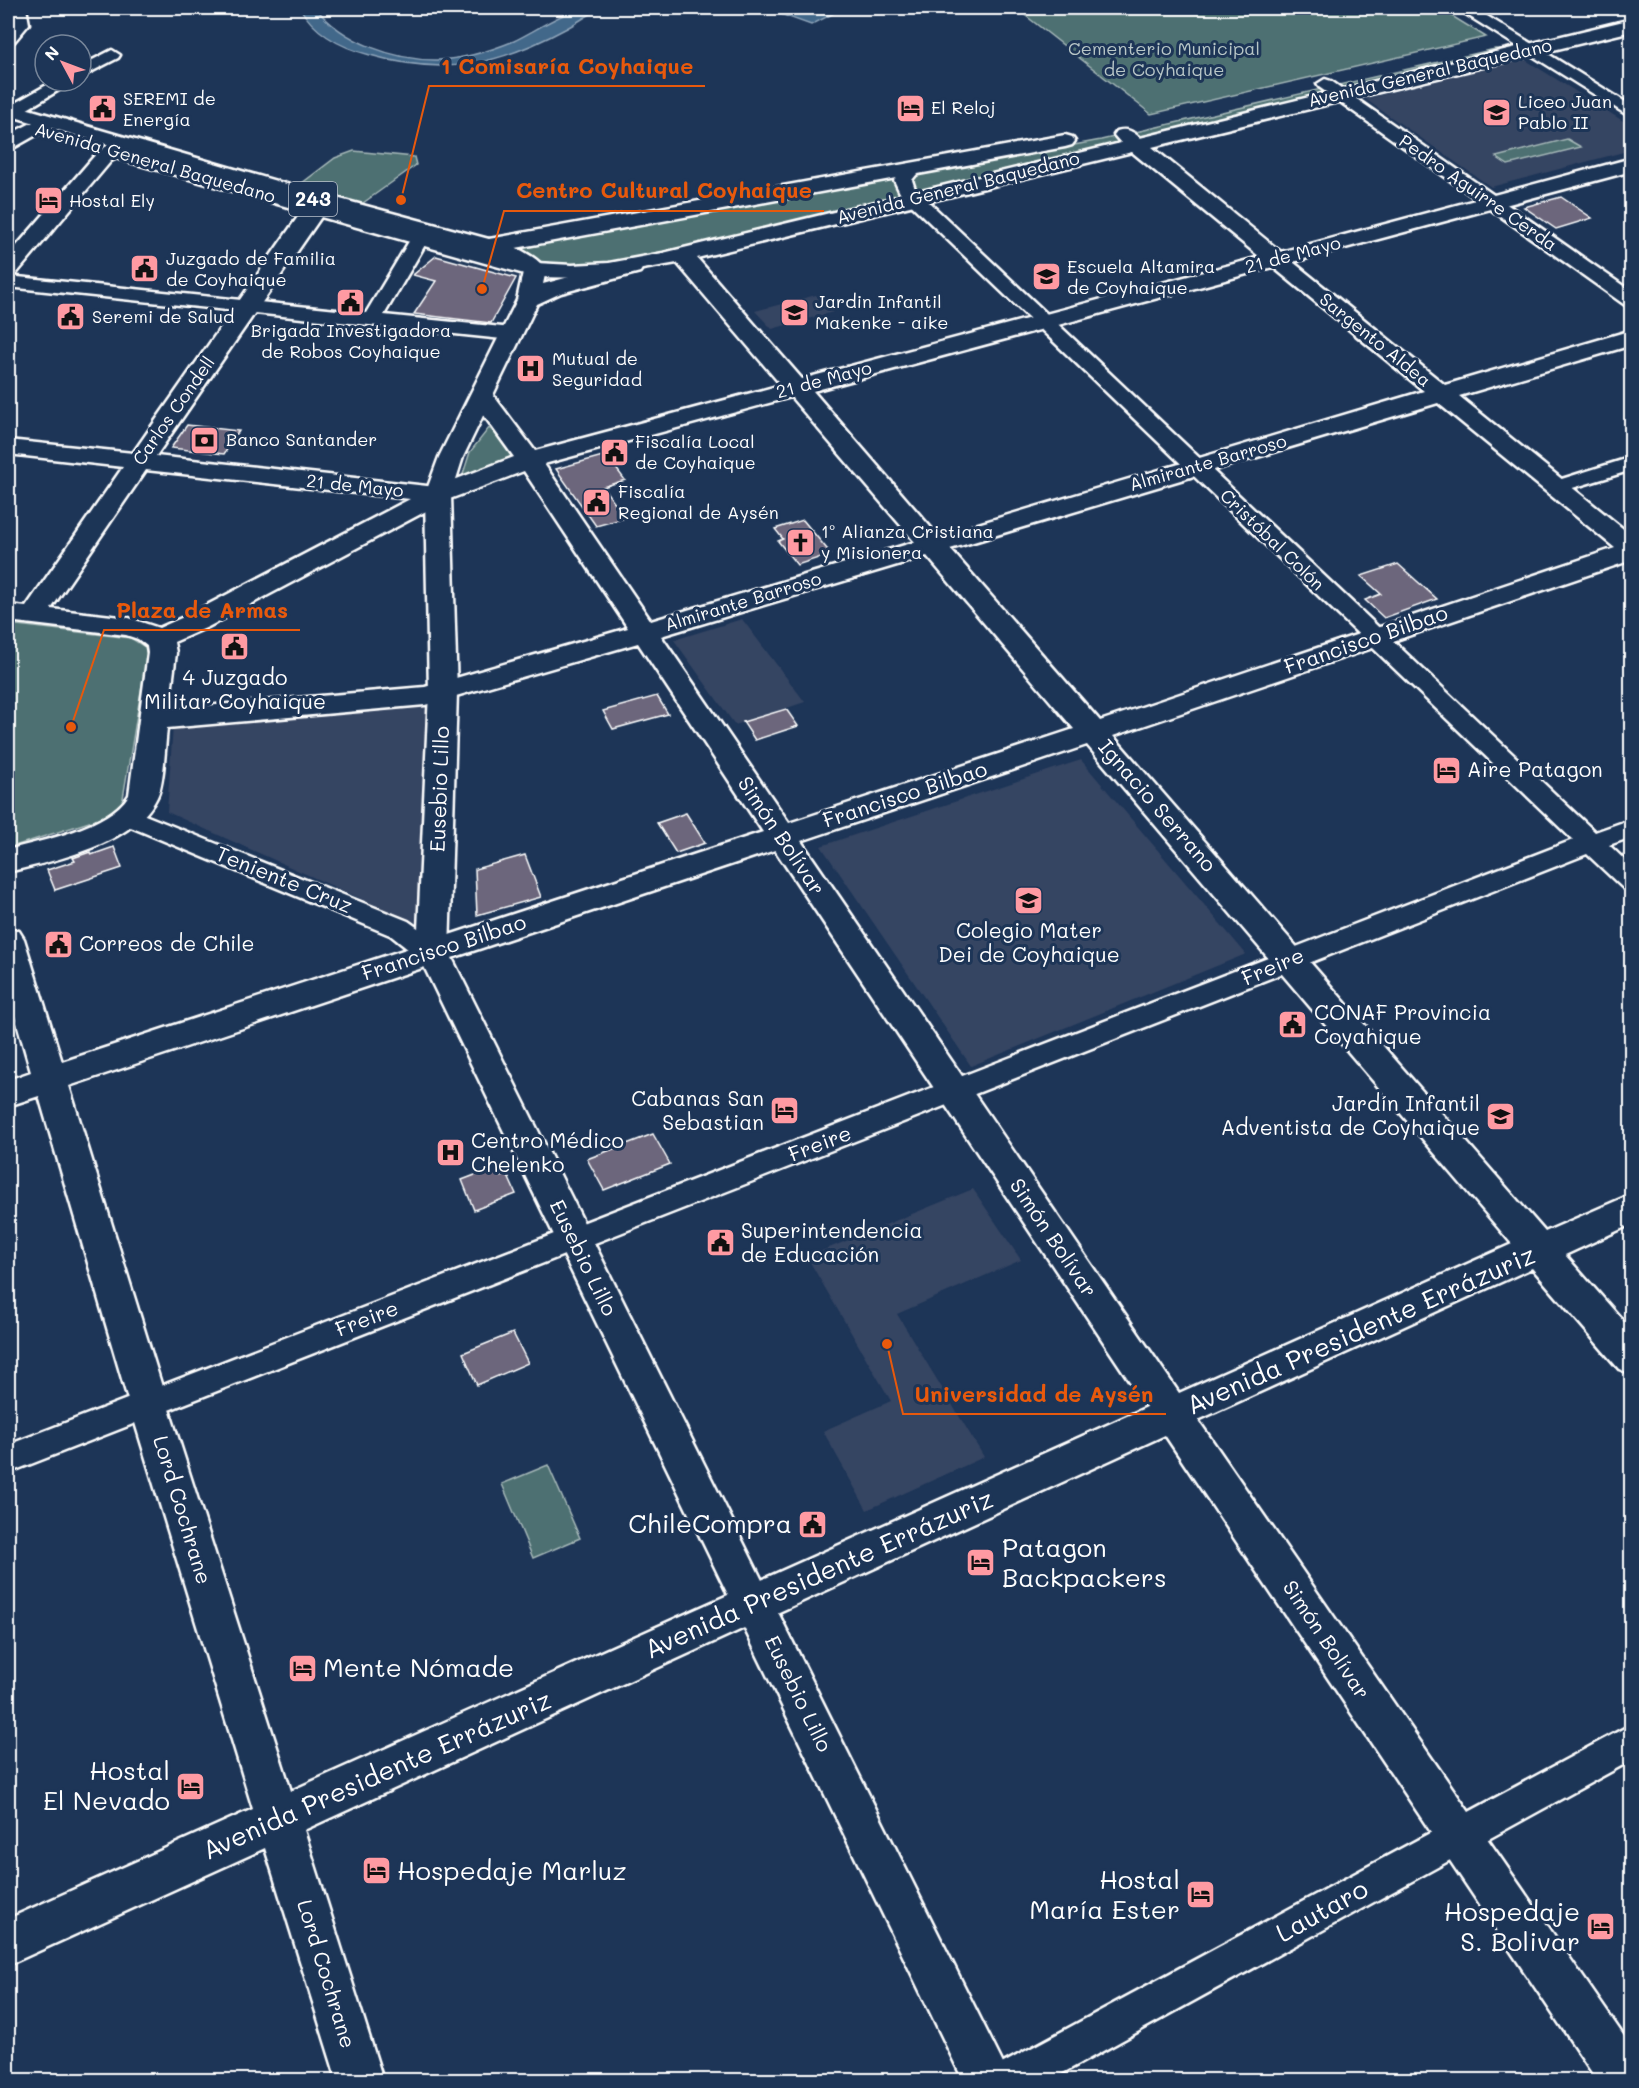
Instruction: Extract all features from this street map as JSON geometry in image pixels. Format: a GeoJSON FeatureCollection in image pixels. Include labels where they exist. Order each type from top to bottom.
{"type":"FeatureCollection","features":[{"type":"Feature","properties":{"kind":"street"},"geometry":{"type":"LineString","coordinates":[[8,39],[21,24],[19,8]]}},
{"type":"Feature","properties":{"kind":"street"},"geometry":{"type":"LineString","coordinates":[[1464,8],[1632,113]]}},
{"type":"Feature","properties":{"kind":"street","name":"Avenida General Baquedano"},"geometry":{"type":"LineString","coordinates":[[1523,45],[1632,13]]}},
{"type":"Feature","properties":{"kind":"street","name":"Avenida General Baquedano"},"geometry":{"type":"LineString","coordinates":[[9,114],[111,151],[489,246],[1108,136],[1332,89],[1523,45],[1632,25]]}},
{"type":"Feature","properties":{"kind":"street"},"geometry":{"type":"LineString","coordinates":[[93,65],[112,55]]}},
{"type":"Feature","properties":{"kind":"street","name":"Pedro Aguirre Cerda"},"geometry":{"type":"LineString","coordinates":[[1332,89],[1632,301]]}},
{"type":"Feature","properties":{"kind":"street"},"geometry":{"type":"LineString","coordinates":[[9,114],[45,93]]}},
{"type":"Feature","properties":{"kind":"street"},"geometry":{"type":"LineString","coordinates":[[8,143],[40,125]]}},
{"type":"Feature","properties":{"kind":"street","name":"Avenida General Baquedano"},"geometry":{"type":"LineString","coordinates":[[40,125],[138,147],[420,238],[535,270],[585,273],[632,267],[917,199],[1108,136]]}},
{"type":"Feature","properties":{"kind":"street","name":"Sargento Aldea"},"geometry":{"type":"LineString","coordinates":[[1108,136],[1276,259],[1632,550]]}},
{"type":"Feature","properties":{"kind":"street"},"geometry":{"type":"LineString","coordinates":[[8,269],[98,163],[111,151],[138,147]]}},
{"type":"Feature","properties":{"kind":"street","name":"21 de Mayo"},"geometry":{"type":"LineString","coordinates":[[8,447],[438,495],[529,460],[1632,164]]}},
{"type":"Feature","properties":{"kind":"street","name":"Cristóbal Colón"},"geometry":{"type":"LineString","coordinates":[[912,170],[905,176],[903,184],[907,191],[1373,638],[1632,882]]}},
{"type":"Feature","properties":{"kind":"street","name":"Carlos Condell"},"geometry":{"type":"LineString","coordinates":[[20,615],[139,462],[308,217],[321,205]]}},
{"type":"Feature","properties":{"kind":"street"},"geometry":{"type":"LineString","coordinates":[[372,319],[420,238]]}},
{"type":"Feature","properties":{"kind":"street"},"geometry":{"type":"LineString","coordinates":[[489,246],[516,256],[535,270]]}},
{"type":"Feature","properties":{"kind":"street","name":"Ignacio Serrano"},"geometry":{"type":"LineString","coordinates":[[682,255],[1632,1358]]}},
{"type":"Feature","properties":{"kind":"street"},"geometry":{"type":"LineString","coordinates":[[528,300],[546,290],[632,267]]}},
{"type":"Feature","properties":{"kind":"street","name":"Eusebio Lillo"},"geometry":{"type":"LineString","coordinates":[[535,270],[528,300],[450,456],[438,495],[443,692],[434,952],[988,2080]]}},
{"type":"Feature","properties":{"kind":"street"},"geometry":{"type":"LineString","coordinates":[[8,282],[512,334]]}},
{"type":"Feature","properties":{"kind":"street","name":"Almirante Barroso"},"geometry":{"type":"LineString","coordinates":[[153,720],[425,696],[443,692],[1632,337]]}},
{"type":"Feature","properties":{"kind":"street","name":"Simón Bolívar"},"geometry":{"type":"LineString","coordinates":[[482,396],[529,460],[954,1092],[1625,2080]]}},
{"type":"Feature","properties":{"kind":"street"},"geometry":{"type":"LineString","coordinates":[[1556,488],[1632,463]]}},
{"type":"Feature","properties":{"kind":"street"},"geometry":{"type":"LineString","coordinates":[[157,639],[198,621],[438,495]]}},
{"type":"Feature","properties":{"kind":"street","name":"Francisco Bilbao"},"geometry":{"type":"LineString","coordinates":[[8,1093],[1632,550]]}},
{"type":"Feature","properties":{"kind":"street"},"geometry":{"type":"LineString","coordinates":[[8,861],[111,828],[130,817],[141,804],[162,653],[157,639],[148,633],[129,627],[20,615]]}},
{"type":"Feature","properties":{"kind":"street","name":"Teniente Cruz"},"geometry":{"type":"LineString","coordinates":[[130,817],[399,928],[434,952]]}},
{"type":"Feature","properties":{"kind":"street","name":"Freire"},"geometry":{"type":"LineString","coordinates":[[8,1459],[1267,971],[1288,960],[1632,827]]}},
{"type":"Feature","properties":{"kind":"street","name":"Lord Cochrane"},"geometry":{"type":"LineString","coordinates":[[8,939],[148,1403],[360,2080]]}},
{"type":"Feature","properties":{"kind":"street","name":"Avenida Presidente Errázuriz"},"geometry":{"type":"LineString","coordinates":[[8,1942],[1511,1260],[1538,1251],[1632,1208]]}},
{"type":"Feature","properties":{"kind":"street","name":"Lautaro"},"geometry":{"type":"LineString","coordinates":[[1012,2080],[1632,1741]]}},
{"type":"Feature","properties":{"kind":"shaded area"},"geometry":{"type":"Polygon","coordinates":[[[590,7],[603,8],[542,41],[518,51],[472,64],[448,66],[397,62],[350,48],[330,39],[313,25],[300,8],[316,8],[340,31],[371,47],[405,57],[439,60],[487,51],[577,10],[590,7]]]}},
{"type":"Feature","properties":{"kind":"shaded area"},"geometry":{"type":"Polygon","coordinates":[[[797,8],[844,8],[811,25],[783,15],[797,8]]]}},
{"type":"Feature","properties":{"kind":"shaded area","name":"Liceo Juan Pablo II"},"geometry":{"type":"Polygon","coordinates":[[[1524,59],[1631,126],[1631,150],[1491,187],[1365,99],[1524,59]]]}},
{"type":"Feature","properties":{"kind":"shaded area","name":"Jardin Infantil Makenke - aike"},"geometry":{"type":"Polygon","coordinates":[[[816,295],[833,312],[772,329],[755,311],[816,295]]]}},
{"type":"Feature","properties":{"kind":"shaded area"},"geometry":{"type":"Polygon","coordinates":[[[742,619],[805,702],[735,725],[674,640],[742,619]]]}},
{"type":"Feature","properties":{"kind":"shaded area"},"geometry":{"type":"Polygon","coordinates":[[[434,702],[422,926],[167,812],[173,725],[434,702]]]}},
{"type":"Feature","properties":{"kind":"shaded area","name":"Colegio Mater Dei de Coyhaique"},"geometry":{"type":"Polygon","coordinates":[[[1081,760],[1246,954],[971,1066],[821,846],[1081,760]]]}},
{"type":"Feature","properties":{"kind":"shaded area"},"geometry":{"type":"Polygon","coordinates":[[[973,1189],[1021,1260],[897,1314],[984,1457],[867,1510],[823,1431],[891,1401],[807,1257],[973,1189]]]}},
{"type":"Feature","properties":{"kind":"green space","name":"Cementerio Municipal de Coyhaique"},"geometry":{"type":"Polygon","coordinates":[[[1032,8],[1439,8],[1486,37],[1151,114],[1021,12],[1032,8]]]}},
{"type":"Feature","properties":{"kind":"green space"},"geometry":{"type":"Polygon","coordinates":[[[1502,49],[1503,52],[1108,145],[631,263],[545,267],[510,250],[1101,140],[1502,49]]]}},
{"type":"Feature","properties":{"kind":"green space"},"geometry":{"type":"Polygon","coordinates":[[[1567,139],[1581,147],[1508,165],[1496,157],[1567,139]]]}},
{"type":"Feature","properties":{"kind":"green space"},"geometry":{"type":"Polygon","coordinates":[[[354,151],[414,157],[416,165],[356,208],[293,190],[335,158],[354,151]]]}},
{"type":"Feature","properties":{"kind":"green space"},"geometry":{"type":"Polygon","coordinates":[[[489,428],[499,437],[513,459],[462,477],[470,452],[489,428]]]}},
{"type":"Feature","properties":{"kind":"green space"},"geometry":{"type":"Polygon","coordinates":[[[8,624],[131,638],[145,647],[147,655],[122,804],[108,816],[8,848],[8,624]]]}},
{"type":"Feature","properties":{"kind":"green space"},"geometry":{"type":"Polygon","coordinates":[[[548,1465],[580,1538],[533,1558],[502,1484],[548,1465]]]}},
{"type":"Feature","properties":{"kind":"building"},"geometry":{"type":"Polygon","coordinates":[[[1561,197],[1592,218],[1556,229],[1524,207],[1561,197]]]}},
{"type":"Feature","properties":{"kind":"building"},"geometry":{"type":"Polygon","coordinates":[[[436,256],[516,278],[491,323],[414,314],[436,281],[413,275],[436,256]]]}},
{"type":"Feature","properties":{"kind":"building","name":"Banco Santander"},"geometry":{"type":"Polygon","coordinates":[[[187,425],[239,431],[224,454],[171,448],[187,425]]]}},
{"type":"Feature","properties":{"kind":"building","name":"Fiscalía Regional de Aysén"},"geometry":{"type":"Polygon","coordinates":[[[606,455],[625,480],[603,487],[625,518],[596,526],[556,469],[606,455]]]}},
{"type":"Feature","properties":{"kind":"building","name":"1º Alianza Cristiana y Misionera"},"geometry":{"type":"Polygon","coordinates":[[[803,520],[831,554],[797,565],[778,541],[783,539],[775,529],[803,520]]]}},
{"type":"Feature","properties":{"kind":"building"},"geometry":{"type":"Polygon","coordinates":[[[1398,564],[1437,599],[1384,618],[1365,600],[1381,594],[1361,576],[1398,564]]]}},
{"type":"Feature","properties":{"kind":"building"},"geometry":{"type":"Polygon","coordinates":[[[657,696],[668,714],[613,729],[603,711],[657,696]]]}},
{"type":"Feature","properties":{"kind":"building"},"geometry":{"type":"Polygon","coordinates":[[[786,709],[798,726],[755,740],[743,722],[786,709]]]}},
{"type":"Feature","properties":{"kind":"building"},"geometry":{"type":"Polygon","coordinates":[[[686,813],[705,843],[676,853],[657,823],[686,813]]]}},
{"type":"Feature","properties":{"kind":"building"},"geometry":{"type":"Polygon","coordinates":[[[114,847],[122,868],[55,890],[47,870],[75,861],[73,858],[90,852],[91,855],[114,847]]]}},
{"type":"Feature","properties":{"kind":"building"},"geometry":{"type":"Polygon","coordinates":[[[525,855],[541,897],[477,915],[475,869],[525,855]]]}},
{"type":"Feature","properties":{"kind":"building"},"geometry":{"type":"Polygon","coordinates":[[[653,1134],[670,1164],[604,1190],[587,1159],[653,1134]]]}},
{"type":"Feature","properties":{"kind":"building"},"geometry":{"type":"Polygon","coordinates":[[[496,1167],[501,1177],[507,1174],[516,1194],[474,1210],[462,1180],[496,1167]]]}},
{"type":"Feature","properties":{"kind":"building"},"geometry":{"type":"Polygon","coordinates":[[[513,1333],[528,1363],[477,1385],[463,1353],[513,1333]]]}},
{"type":"Feature","properties":{"kind":"place","name":"El Reloj"},"geometry":{"type":"Point","coordinates":[910,108]}},
{"type":"Feature","properties":{"kind":"place","name":"SEREMI de Energía"},"geometry":{"type":"Point","coordinates":[102,109]}},
{"type":"Feature","properties":{"kind":"place","name":"Liceo Juan Pablo II"},"geometry":{"type":"Point","coordinates":[1497,112]}},
{"type":"Feature","properties":{"kind":"place","name":"1 Comisaría Coyhaique"},"geometry":{"type":"Point","coordinates":[401,200]}},
{"type":"Feature","properties":{"kind":"place","name":"Hostal Ely"},"geometry":{"type":"Point","coordinates":[48,201]}},
{"type":"Feature","properties":{"kind":"place","name":"Juzgado de Familia de Coyhaique"},"geometry":{"type":"Point","coordinates":[145,269]}},
{"type":"Feature","properties":{"kind":"place","name":"Escuela Altamira de Coyhaique"},"geometry":{"type":"Point","coordinates":[1046,277]}},
{"type":"Feature","properties":{"kind":"place","name":"Centro Cultural Coyhaique"},"geometry":{"type":"Point","coordinates":[482,289]}},
{"type":"Feature","properties":{"kind":"place","name":"Brigada Investigadora de Robos Coyhaique"},"geometry":{"type":"Point","coordinates":[351,302]}},
{"type":"Feature","properties":{"kind":"place","name":"Jardin Infantil Makenke - aike"},"geometry":{"type":"Point","coordinates":[794,312]}},
{"type":"Feature","properties":{"kind":"place","name":"Seremi de Salud"},"geometry":{"type":"Point","coordinates":[71,317]}},
{"type":"Feature","properties":{"kind":"place","name":"Mutual de Seguridad"},"geometry":{"type":"Point","coordinates":[531,369]}},
{"type":"Feature","properties":{"kind":"place","name":"Banco Santander"},"geometry":{"type":"Point","coordinates":[205,440]}},
{"type":"Feature","properties":{"kind":"place","name":"Fiscalía Local de Coyhaique"},"geometry":{"type":"Point","coordinates":[614,452]}},
{"type":"Feature","properties":{"kind":"place","name":"Fiscalía Regional de Aysén"},"geometry":{"type":"Point","coordinates":[597,502]}},
{"type":"Feature","properties":{"kind":"place","name":"1º Alianza Cristiana y Misionera"},"geometry":{"type":"Point","coordinates":[800,542]}},
{"type":"Feature","properties":{"kind":"place","name":"4 Juzgado Militar Coyhaique"},"geometry":{"type":"Point","coordinates":[235,647]}},
{"type":"Feature","properties":{"kind":"place","name":"Plaza de Armas"},"geometry":{"type":"Point","coordinates":[71,727]}},
{"type":"Feature","properties":{"kind":"place","name":"Aire Patagon"},"geometry":{"type":"Point","coordinates":[1446,770]}},
{"type":"Feature","properties":{"kind":"place","name":"Colegio Mater Dei de Coyhaique"},"geometry":{"type":"Point","coordinates":[1029,900]}},
{"type":"Feature","properties":{"kind":"place","name":"Correos de Chile"},"geometry":{"type":"Point","coordinates":[58,944]}},
{"type":"Feature","properties":{"kind":"place","name":"CONAF Provincia Coyahique"},"geometry":{"type":"Point","coordinates":[1293,1025]}},
{"type":"Feature","properties":{"kind":"place","name":"Cabanas San Sebastian"},"geometry":{"type":"Point","coordinates":[785,1111]}},
{"type":"Feature","properties":{"kind":"place","name":"Jardín Infantil Adventista de Coyhaique"},"geometry":{"type":"Point","coordinates":[1501,1116]}},
{"type":"Feature","properties":{"kind":"place","name":"Centro Médico Chelenko"},"geometry":{"type":"Point","coordinates":[450,1153]}},
{"type":"Feature","properties":{"kind":"place","name":"Superintendencia de Educación"},"geometry":{"type":"Point","coordinates":[720,1243]}},
{"type":"Feature","properties":{"kind":"place","name":"Universidad de Aysén"},"geometry":{"type":"Point","coordinates":[887,1344]}},
{"type":"Feature","properties":{"kind":"place","name":"ChileCompra"},"geometry":{"type":"Point","coordinates":[813,1524]}},
{"type":"Feature","properties":{"kind":"place","name":"Patagon Backpackers"},"geometry":{"type":"Point","coordinates":[981,1563]}},
{"type":"Feature","properties":{"kind":"place","name":"Mente Nómade"},"geometry":{"type":"Point","coordinates":[302,1668]}},
{"type":"Feature","properties":{"kind":"place","name":"Hostal El Nevado"},"geometry":{"type":"Point","coordinates":[191,1786]}},
{"type":"Feature","properties":{"kind":"place","name":"Hospedaje Marluz"},"geometry":{"type":"Point","coordinates":[376,1871]}},
{"type":"Feature","properties":{"kind":"place","name":"Hostal María Ester"},"geometry":{"type":"Point","coordinates":[1201,1895]}},
{"type":"Feature","properties":{"kind":"place","name":"Hospedaje S. Bolivar"},"geometry":{"type":"Point","coordinates":[1601,1927]}}]}
